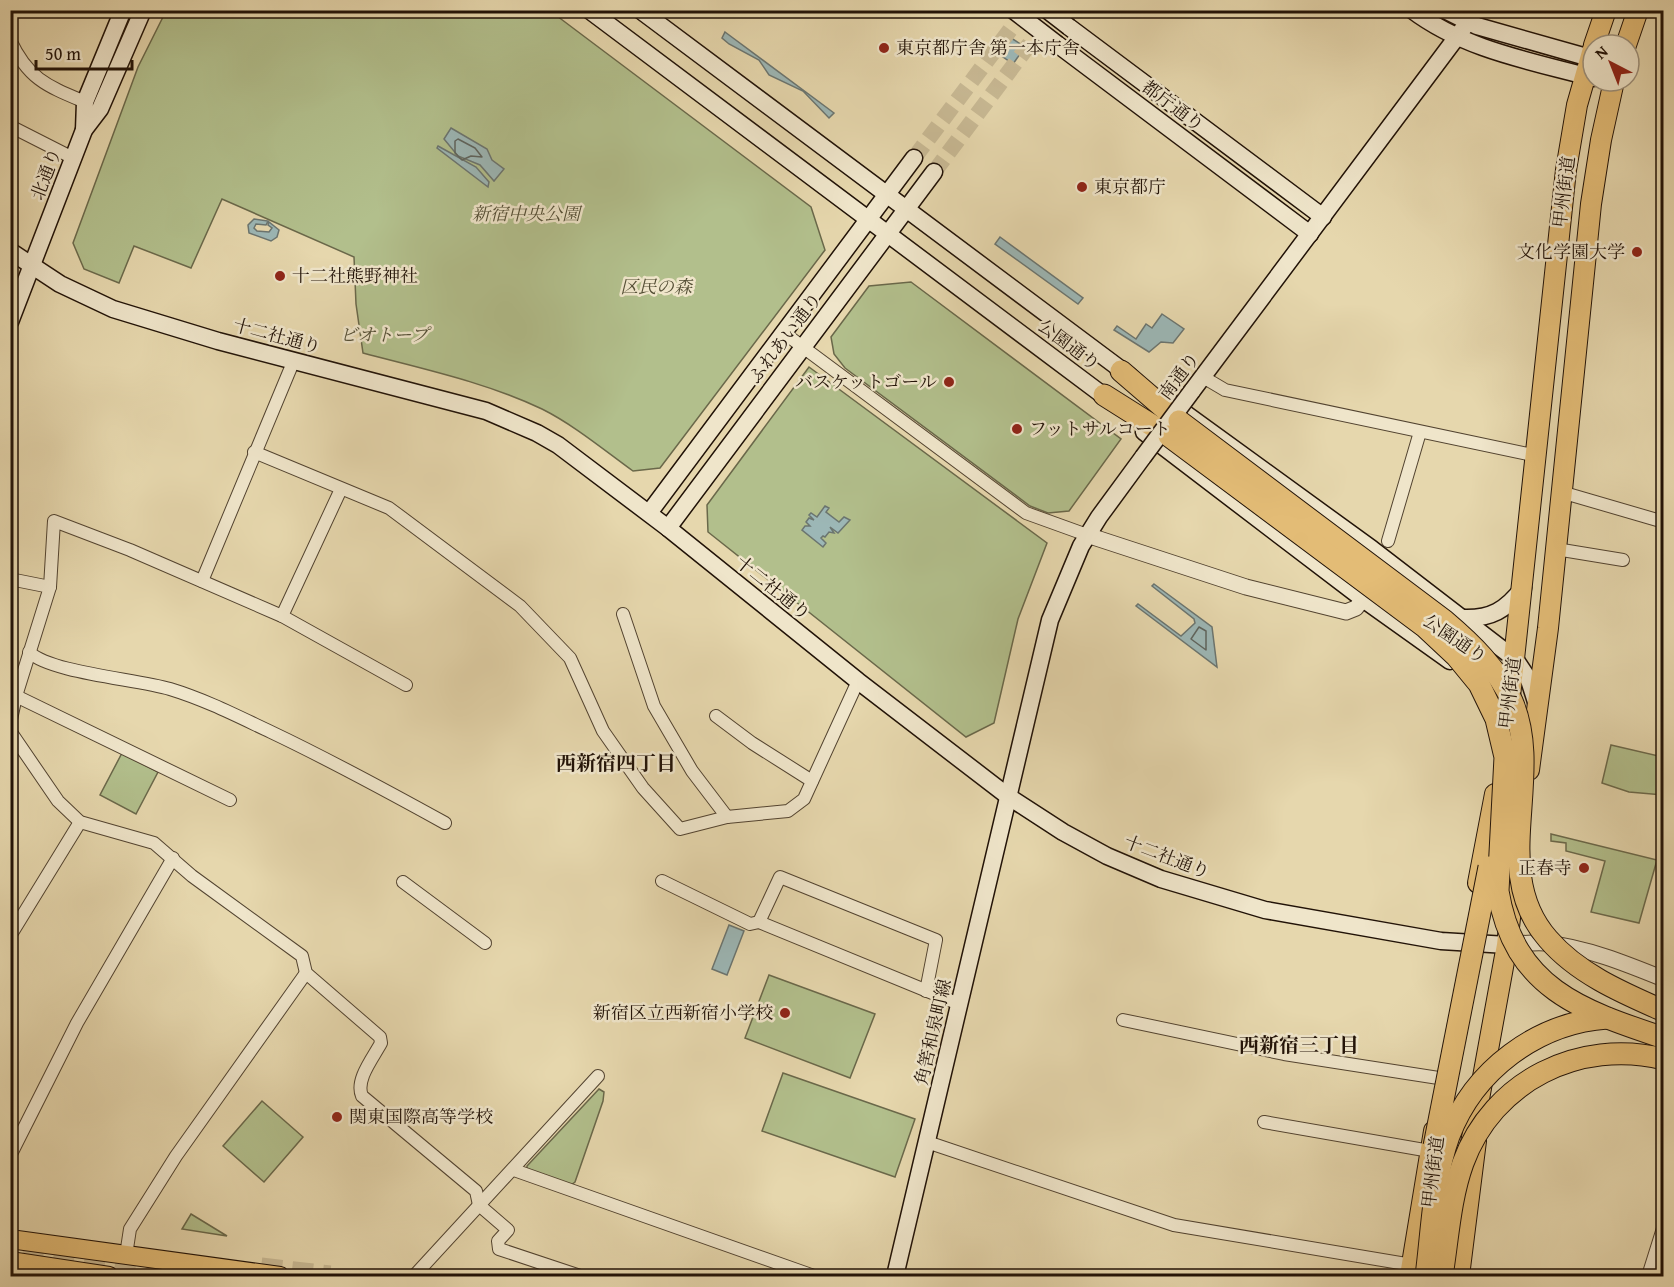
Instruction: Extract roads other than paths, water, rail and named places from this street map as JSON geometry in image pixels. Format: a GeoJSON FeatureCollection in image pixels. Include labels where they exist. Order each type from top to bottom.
{"type":"FeatureCollection","features":[{"type":"Feature","properties":{"kind":"highway"},"geometry":{"type":"LineString","coordinates":[[1603,33],[1606,10]]}},
{"type":"Feature","properties":{"kind":"highway"},"geometry":{"type":"LineString","coordinates":[[1630,33],[1638,10]]}},
{"type":"Feature","properties":{"kind":"highway","name":"甲州街道"},"geometry":{"type":"LineString","coordinates":[[1417,1274],[1449,1048],[1466,945],[1490,831],[1510,700],[1537,456],[1554,270],[1577,105],[1584,93]]}},
{"type":"Feature","properties":{"kind":"highway","name":"甲州街道"},"geometry":{"type":"LineString","coordinates":[[1450,1276],[1507,945],[1510,904],[1538,706],[1562,492],[1583,271],[1606,111],[1603,93]]}},
{"type":"Feature","properties":{"kind":"highway"},"geometry":{"type":"LineString","coordinates":[[1122,371],[1174,428],[1406,612],[1456,656],[1479,684],[1496,719],[1505,757],[1506,777],[1498,891],[1507,930],[1518,951],[1535,974],[1577,1005],[1606,1019],[1664,1038]]}},
{"type":"Feature","properties":{"kind":"highway"},"geometry":{"type":"LineString","coordinates":[[1104,395],[1174,428],[1445,621],[1478,650],[1503,683],[1520,729],[1523,757],[1519,872],[1528,909],[1546,938],[1575,964],[1664,1011]]}},
{"type":"Feature","properties":{"kind":"highway"},"geometry":{"type":"LineString","coordinates":[[1417,1274],[1434,1146],[1506,777]]}},
{"type":"Feature","properties":{"kind":"highway"},"geometry":{"type":"LineString","coordinates":[[1417,1274],[1445,1150],[1460,1113],[1487,1075],[1526,1043],[1570,1024],[1618,1018],[1664,1026]]}},
{"type":"Feature","properties":{"kind":"highway"},"geometry":{"type":"LineString","coordinates":[[1417,1274],[1430,1152],[1449,1048]]}},
{"type":"Feature","properties":{"kind":"highway"},"geometry":{"type":"LineString","coordinates":[[1442,1276],[1454,1197],[1463,1165],[1479,1132],[1504,1100],[1540,1073],[1575,1059],[1613,1053],[1664,1059]]}},
{"type":"Feature","properties":{"kind":"highway"},"geometry":{"type":"LineString","coordinates":[[1459,1276],[1484,1069]]}},
{"type":"Feature","properties":{"kind":"main road","name":"北通り"},"geometry":{"type":"LineString","coordinates":[[84,130],[85,102],[123,10]]}},
{"type":"Feature","properties":{"kind":"main road","name":"北通り"},"geometry":{"type":"LineString","coordinates":[[10,322],[84,130],[100,109],[144,10]]}},
{"type":"Feature","properties":{"kind":"main road","name":"公園通り"},"geometry":{"type":"LineString","coordinates":[[640,10],[1122,371],[1186,412],[1463,618],[1515,659],[1529,680],[1538,706]]}},
{"type":"Feature","properties":{"kind":"main road","name":"都庁通り"},"geometry":{"type":"LineString","coordinates":[[1013,10],[1310,234]]}},
{"type":"Feature","properties":{"kind":"main road","name":"都庁通り"},"geometry":{"type":"LineString","coordinates":[[1047,10],[1323,217]]}},
{"type":"Feature","properties":{"kind":"main road"},"geometry":{"type":"LineString","coordinates":[[1412,10],[1457,38],[1581,65]]}},
{"type":"Feature","properties":{"kind":"main road"},"geometry":{"type":"LineString","coordinates":[[1445,10],[1468,22],[1581,63]]}},
{"type":"Feature","properties":{"kind":"main road","name":"公園通り"},"geometry":{"type":"LineString","coordinates":[[591,11],[1104,395],[1161,446],[1363,599],[1447,659],[1510,700],[1538,706]]}},
{"type":"Feature","properties":{"kind":"main road","name":"南通り"},"geometry":{"type":"LineString","coordinates":[[1009,797],[1050,620],[1087,536],[1143,457],[1468,22]]}},
{"type":"Feature","properties":{"kind":"main road","name":"ふれあい通り"},"geometry":{"type":"LineString","coordinates":[[649,513],[914,158]]}},
{"type":"Feature","properties":{"kind":"main road","name":"ふれあい通り"},"geometry":{"type":"LineString","coordinates":[[668,528],[934,172]]}},
{"type":"Feature","properties":{"kind":"main road","name":"十二社通り"},"geometry":{"type":"LineString","coordinates":[[10,251],[60,284],[113,309],[486,411],[512,421],[558,445],[649,513],[858,681],[1009,797],[1063,832],[1161,879],[1265,910],[1466,945],[1507,945]]}},
{"type":"Feature","properties":{"kind":"main road"},"geometry":{"type":"LineString","coordinates":[[1463,618],[1493,615],[1515,599],[1523,588]]}},
{"type":"Feature","properties":{"kind":"main road","name":"角筈和泉町線"},"geometry":{"type":"LineString","coordinates":[[895,1276],[1009,797]]}},
{"type":"Feature","properties":{"kind":"main road"},"geometry":{"type":"LineString","coordinates":[[10,1239],[280,1276]]}},
{"type":"Feature","properties":{"kind":"main road"},"geometry":{"type":"LineString","coordinates":[[10,1262],[109,1276]]}},
{"type":"Feature","properties":{"kind":"street"},"geometry":{"type":"LineString","coordinates":[[10,40],[20,63],[28,71],[52,87],[85,102]]}},
{"type":"Feature","properties":{"kind":"street"},"geometry":{"type":"LineString","coordinates":[[10,126],[73,158]]}},
{"type":"Feature","properties":{"kind":"street"},"geometry":{"type":"LineString","coordinates":[[784,333],[1026,513],[1087,536],[1246,587],[1346,612],[1356,608],[1363,599]]}},
{"type":"Feature","properties":{"kind":"street"},"geometry":{"type":"LineString","coordinates":[[202,580],[294,360]]}},
{"type":"Feature","properties":{"kind":"street"},"geometry":{"type":"LineString","coordinates":[[1203,377],[1225,390],[1537,456]]}},
{"type":"Feature","properties":{"kind":"street"},"geometry":{"type":"LineString","coordinates":[[1388,541],[1420,432]]}},
{"type":"Feature","properties":{"kind":"street"},"geometry":{"type":"LineString","coordinates":[[254,452],[389,508],[477,572],[527,613],[570,658],[603,731],[643,788],[680,829],[727,817],[788,811],[804,799],[858,681]]}},
{"type":"Feature","properties":{"kind":"street"},"geometry":{"type":"LineString","coordinates":[[282,616],[341,489]]}},
{"type":"Feature","properties":{"kind":"street"},"geometry":{"type":"LineString","coordinates":[[1562,492],[1664,522]]}},
{"type":"Feature","properties":{"kind":"street"},"geometry":{"type":"LineString","coordinates":[[10,724],[16,696],[50,587],[54,521],[202,580],[282,616],[406,685]]}},
{"type":"Feature","properties":{"kind":"street"},"geometry":{"type":"LineString","coordinates":[[1556,549],[1623,560]]}},
{"type":"Feature","properties":{"kind":"street"},"geometry":{"type":"LineString","coordinates":[[10,579],[50,587]]}},
{"type":"Feature","properties":{"kind":"street"},"geometry":{"type":"LineString","coordinates":[[623,614],[654,706],[692,771],[727,817]]}},
{"type":"Feature","properties":{"kind":"street"},"geometry":{"type":"LineString","coordinates":[[29,652],[64,667],[167,688],[214,704],[361,775],[445,823]]}},
{"type":"Feature","properties":{"kind":"street"},"geometry":{"type":"LineString","coordinates":[[16,696],[230,800]]}},
{"type":"Feature","properties":{"kind":"street"},"geometry":{"type":"LineString","coordinates":[[716,716],[752,743],[812,781]]}},
{"type":"Feature","properties":{"kind":"street"},"geometry":{"type":"LineString","coordinates":[[10,731],[58,801],[80,822],[154,843],[192,876],[302,956],[306,973],[380,1037],[381,1043],[361,1081],[359,1090],[362,1096],[476,1191],[479,1205],[508,1230],[498,1241],[499,1249],[580,1276]]}},
{"type":"Feature","properties":{"kind":"street"},"geometry":{"type":"LineString","coordinates":[[10,936],[80,822]]}},
{"type":"Feature","properties":{"kind":"street"},"geometry":{"type":"LineString","coordinates":[[10,1156],[77,1023],[173,858]]}},
{"type":"Feature","properties":{"kind":"street"},"geometry":{"type":"LineString","coordinates":[[759,922],[780,877],[936,940],[926,991]]}},
{"type":"Feature","properties":{"kind":"street"},"geometry":{"type":"LineString","coordinates":[[662,881],[750,924],[759,922],[959,1004]]}},
{"type":"Feature","properties":{"kind":"street"},"geometry":{"type":"LineString","coordinates":[[404,882],[485,943]]}},
{"type":"Feature","properties":{"kind":"street"},"geometry":{"type":"LineString","coordinates":[[1507,945],[1545,943],[1560,946],[1664,979]]}},
{"type":"Feature","properties":{"kind":"street"},"geometry":{"type":"LineString","coordinates":[[126,1255],[130,1229],[171,1165],[306,973]]}},
{"type":"Feature","properties":{"kind":"street"},"geometry":{"type":"LineString","coordinates":[[1122,1020],[1284,1054],[1445,1079]]}},
{"type":"Feature","properties":{"kind":"street"},"geometry":{"type":"LineString","coordinates":[[414,1276],[514,1170],[598,1076]]}},
{"type":"Feature","properties":{"kind":"street"},"geometry":{"type":"LineString","coordinates":[[1264,1122],[1430,1152]]}},
{"type":"Feature","properties":{"kind":"street"},"geometry":{"type":"LineString","coordinates":[[927,1142],[1174,1225],[1417,1274]]}},
{"type":"Feature","properties":{"kind":"street"},"geometry":{"type":"LineString","coordinates":[[514,1170],[814,1276]]}},
{"type":"Feature","properties":{"kind":"street"},"geometry":{"type":"LineString","coordinates":[[1648,1276],[1664,1224]]}},
{"type":"Feature","properties":{"kind":"water"},"geometry":{"type":"Polygon","coordinates":[[[725,32],[834,113],[829,118],[803,91],[769,75],[759,60],[722,38],[725,32]]]}},
{"type":"Feature","properties":{"kind":"water"},"geometry":{"type":"Polygon","coordinates":[[[1008,36],[1025,47],[1013,64],[996,52],[1008,36]]]}},
{"type":"Feature","properties":{"kind":"water"},"geometry":{"type":"Polygon","coordinates":[[[451,128],[487,149],[492,160],[504,169],[494,181],[480,165],[458,156],[444,139],[451,128]]]}},
{"type":"Feature","properties":{"kind":"water"},"geometry":{"type":"Polygon","coordinates":[[[438,146],[476,167],[489,182],[488,187],[437,148],[438,146]]]}},
{"type":"Feature","properties":{"kind":"water"},"geometry":{"type":"Polygon","coordinates":[[[254,219],[268,221],[266,225],[256,224],[254,228],[257,231],[269,232],[272,228],[268,225],[269,222],[279,230],[277,237],[271,241],[249,233],[248,225],[254,219]]]}},
{"type":"Feature","properties":{"kind":"water"},"geometry":{"type":"Polygon","coordinates":[[[1000,237],[1083,298],[1078,304],[995,244],[1000,237]]]}},
{"type":"Feature","properties":{"kind":"water"},"geometry":{"type":"Polygon","coordinates":[[[1162,314],[1184,329],[1173,343],[1161,342],[1149,352],[1114,330],[1117,326],[1136,339],[1146,324],[1152,328],[1162,314]]]}},
{"type":"Feature","properties":{"kind":"water"},"geometry":{"type":"Polygon","coordinates":[[[825,506],[829,508],[826,512],[839,522],[844,517],[850,520],[838,533],[830,527],[834,533],[829,532],[821,538],[826,543],[823,547],[802,530],[805,526],[810,526],[806,522],[809,518],[814,520],[809,515],[811,513],[817,517],[825,506]]]}},
{"type":"Feature","properties":{"kind":"water"},"geometry":{"type":"Polygon","coordinates":[[[1154,584],[1212,627],[1217,667],[1136,606],[1138,604],[1181,636],[1195,623],[1194,619],[1152,586],[1154,584]]]}},
{"type":"Feature","properties":{"kind":"water"},"geometry":{"type":"Polygon","coordinates":[[[729,925],[744,931],[727,975],[712,969],[729,925]]]}},
{"type":"Feature","properties":{"kind":"tunnel"},"geometry":{"type":"LineString","coordinates":[[914,158],[1025,10]]}},
{"type":"Feature","properties":{"kind":"tunnel"},"geometry":{"type":"LineString","coordinates":[[934,172],[1055,10]]}},
{"type":"Feature","properties":{"kind":"tunnel"},"geometry":{"type":"LineString","coordinates":[[23,1250],[208,1276]]}},
{"type":"Feature","properties":{"kind":"tunnel"},"geometry":{"type":"LineString","coordinates":[[261,1268],[330,1276]]}},
{"type":"Feature","properties":{"kind":"tunnel"},"geometry":{"type":"LineString","coordinates":[[10,1271],[49,1276]]}},
{"type":"Feature","properties":{"kind":"place","name":"東京都庁舎 第一本庁舎"},"geometry":{"type":"Point","coordinates":[884,48]}},
{"type":"Feature","properties":{"kind":"place","name":"東京都庁"},"geometry":{"type":"Point","coordinates":[1082,187]}},
{"type":"Feature","properties":{"kind":"place","name":"文化学園大学"},"geometry":{"type":"Point","coordinates":[1637,252]}},
{"type":"Feature","properties":{"kind":"place","name":"十二社熊野神社"},"geometry":{"type":"Point","coordinates":[280,276]}},
{"type":"Feature","properties":{"kind":"place","name":"バスケットゴール"},"geometry":{"type":"Point","coordinates":[949,382]}},
{"type":"Feature","properties":{"kind":"place","name":"フットサルコート"},"geometry":{"type":"Point","coordinates":[1017,429]}},
{"type":"Feature","properties":{"kind":"place","name":"正春寺"},"geometry":{"type":"Point","coordinates":[1584,868]}},
{"type":"Feature","properties":{"kind":"place","name":"新宿区立西新宿小学校"},"geometry":{"type":"Point","coordinates":[785,1013]}},
{"type":"Feature","properties":{"kind":"place","name":"関東国際高等学校"},"geometry":{"type":"Point","coordinates":[337,1117]}},
{"type":"Feature","properties":{"kind":"district","name":"西新宿四丁目"},"geometry":{"type":"Point","coordinates":[616,763]}},
{"type":"Feature","properties":{"kind":"district","name":"西新宿三丁目"},"geometry":{"type":"Point","coordinates":[1299,1045]}},
{"type":"Feature","properties":{"kind":"park label","name":"新宿中央公園"},"geometry":{"type":"Point","coordinates":[526,214]}},
{"type":"Feature","properties":{"kind":"park label","name":"区民の森"},"geometry":{"type":"Point","coordinates":[656,287]}},
{"type":"Feature","properties":{"kind":"park label","name":"ビオトープ"},"geometry":{"type":"Point","coordinates":[384,335]}}]}
